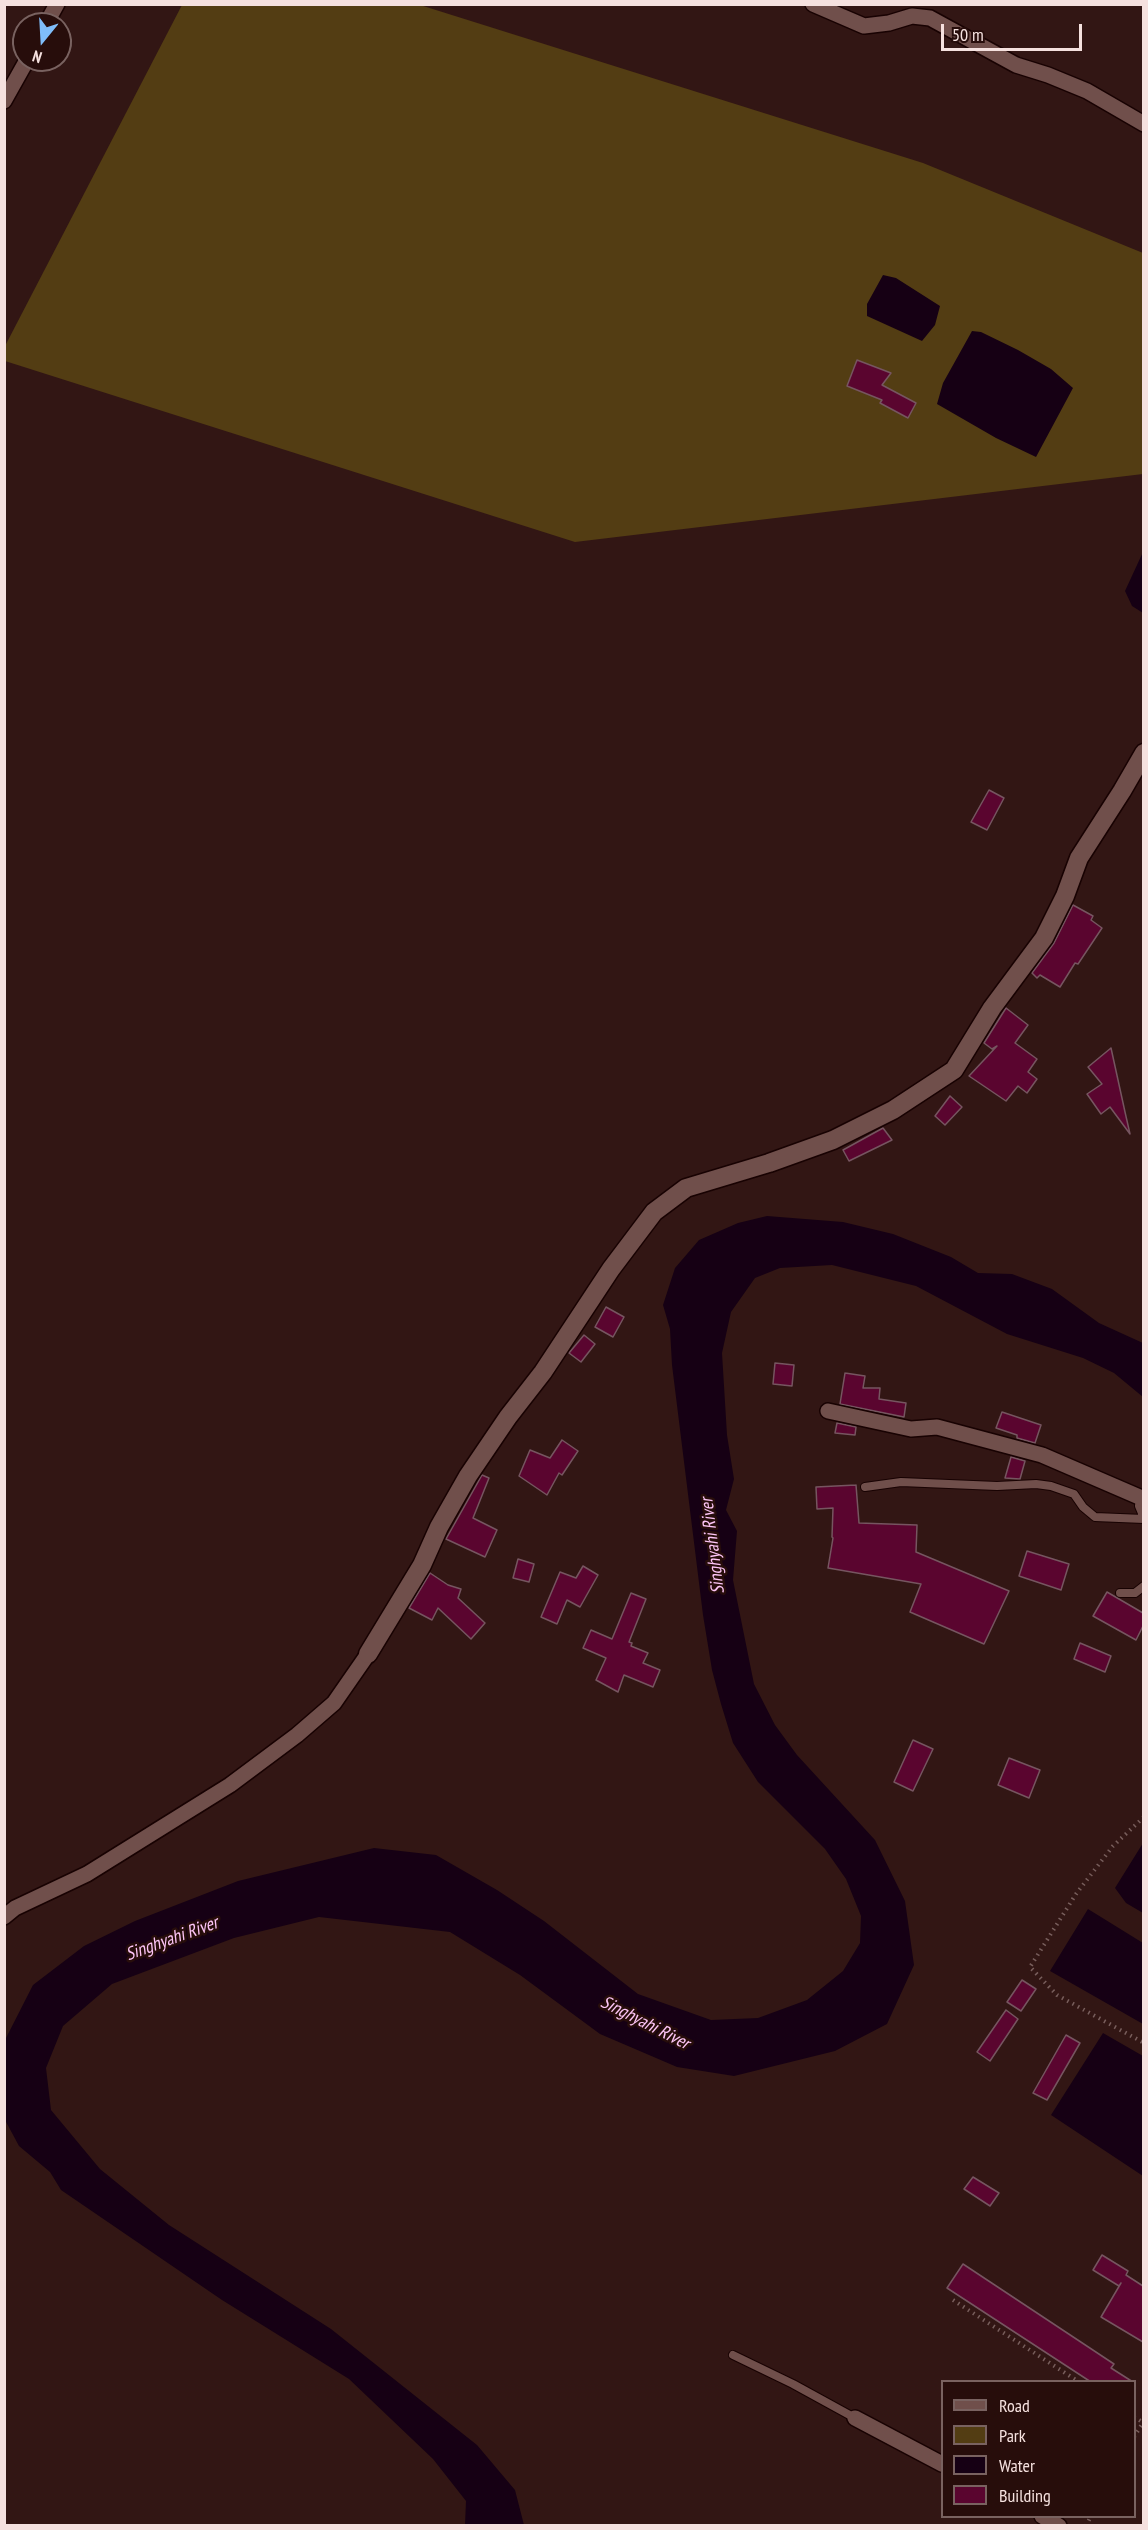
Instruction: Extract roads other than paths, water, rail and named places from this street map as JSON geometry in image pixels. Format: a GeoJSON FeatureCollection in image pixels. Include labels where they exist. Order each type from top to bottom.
{"type":"FeatureCollection","features":[{"type":"Feature","properties":{"kind":"street"},"geometry":{"type":"LineString","coordinates":[[813,4],[864,26],[889,23],[912,16],[930,18],[1016,65],[1087,91],[1143,124]]}},
{"type":"Feature","properties":{"kind":"street"},"geometry":{"type":"LineString","coordinates":[[4,101],[20,72]]}},
{"type":"Feature","properties":{"kind":"street"},"geometry":{"type":"LineString","coordinates":[[4,1917],[15,1908],[87,1874],[230,1785],[334,1703],[368,1654],[422,1564],[439,1527],[468,1476],[508,1417],[543,1372],[611,1269],[654,1212],[686,1188],[770,1163],[833,1140],[893,1110],[954,1070],[992,1008],[1044,938],[1065,896],[1078,858],[1122,791],[1143,753]]}},
{"type":"Feature","properties":{"kind":"street"},"geometry":{"type":"LineString","coordinates":[[828,1411],[911,1429],[937,1427],[1042,1455],[1142,1498]]}},
{"type":"Feature","properties":{"kind":"street"},"geometry":{"type":"LineString","coordinates":[[855,2418],[941,2463]]}},
{"type":"Feature","properties":{"kind":"street"},"geometry":{"type":"LineString","coordinates":[[1044,2518],[1059,2526]]}},
{"type":"Feature","properties":{"kind":"lane"},"geometry":{"type":"LineString","coordinates":[[865,1487],[922,1482],[997,1486],[1036,1484],[1051,1486],[1074,1494],[1083,1507],[1095,1517],[1143,1519],[1139,1506],[1142,1498]]}},
{"type":"Feature","properties":{"kind":"lane"},"geometry":{"type":"LineString","coordinates":[[1120,1593],[1135,1593],[1143,1586]]}},
{"type":"Feature","properties":{"kind":"lane"},"geometry":{"type":"LineString","coordinates":[[733,2355],[855,2418]]}},
{"type":"Feature","properties":{"kind":"water"},"geometry":{"type":"Polygon","coordinates":[[[883,275],[896,278],[940,306],[935,325],[922,341],[867,316],[867,304],[883,275]]]}},
{"type":"Feature","properties":{"kind":"water"},"geometry":{"type":"Polygon","coordinates":[[[972,331],[981,332],[1018,350],[1051,369],[1073,388],[1036,457],[996,438],[937,404],[943,383],[972,331]]]}},
{"type":"Feature","properties":{"kind":"water"},"geometry":{"type":"Polygon","coordinates":[[[1143,552],[1143,613],[1132,606],[1125,591],[1143,552]]]}},
{"type":"Feature","properties":{"kind":"water","name":"Singhyahi River"},"geometry":{"type":"Polygon","coordinates":[[[767,1216],[843,1222],[893,1234],[951,1257],[978,1273],[1012,1274],[1052,1289],[1099,1323],[1143,1343],[1143,1397],[1114,1373],[1083,1358],[1007,1334],[916,1286],[832,1265],[780,1268],[755,1278],[731,1312],[722,1353],[727,1435],[734,1479],[726,1510],[737,1531],[733,1580],[754,1684],[775,1725],[797,1755],[875,1840],[905,1901],[914,1965],[887,2024],[835,2051],[734,2076],[677,2067],[600,2034],[520,1975],[450,1932],[319,1917],[234,1938],[112,1984],[63,2026],[46,2068],[51,2110],[100,2169],[169,2225],[331,2329],[477,2445],[515,2490],[524,2525],[465,2525],[466,2501],[433,2459],[349,2379],[222,2300],[61,2190],[50,2172],[19,2146],[5,2120],[6,2038],[33,1985],[84,1946],[135,1921],[238,1881],[374,1848],[436,1855],[497,1890],[544,1921],[638,1994],[711,2020],[758,2018],[807,2000],[843,1971],[860,1943],[861,1916],[846,1879],[825,1849],[758,1782],[733,1743],[721,1704],[712,1670],[703,1615],[672,1365],[670,1329],[663,1305],[675,1268],[699,1240],[738,1223],[767,1216]]]}},
{"type":"Feature","properties":{"kind":"water"},"geometry":{"type":"Polygon","coordinates":[[[1143,1843],[1143,1913],[1126,1903],[1115,1888],[1143,1843]]]}},
{"type":"Feature","properties":{"kind":"water"},"geometry":{"type":"Polygon","coordinates":[[[1088,1909],[1143,1943],[1143,2024],[1050,1971],[1088,1909]]]}},
{"type":"Feature","properties":{"kind":"water"},"geometry":{"type":"Polygon","coordinates":[[[1103,2033],[1143,2056],[1143,2176],[1051,2115],[1103,2033]]]}}]}
